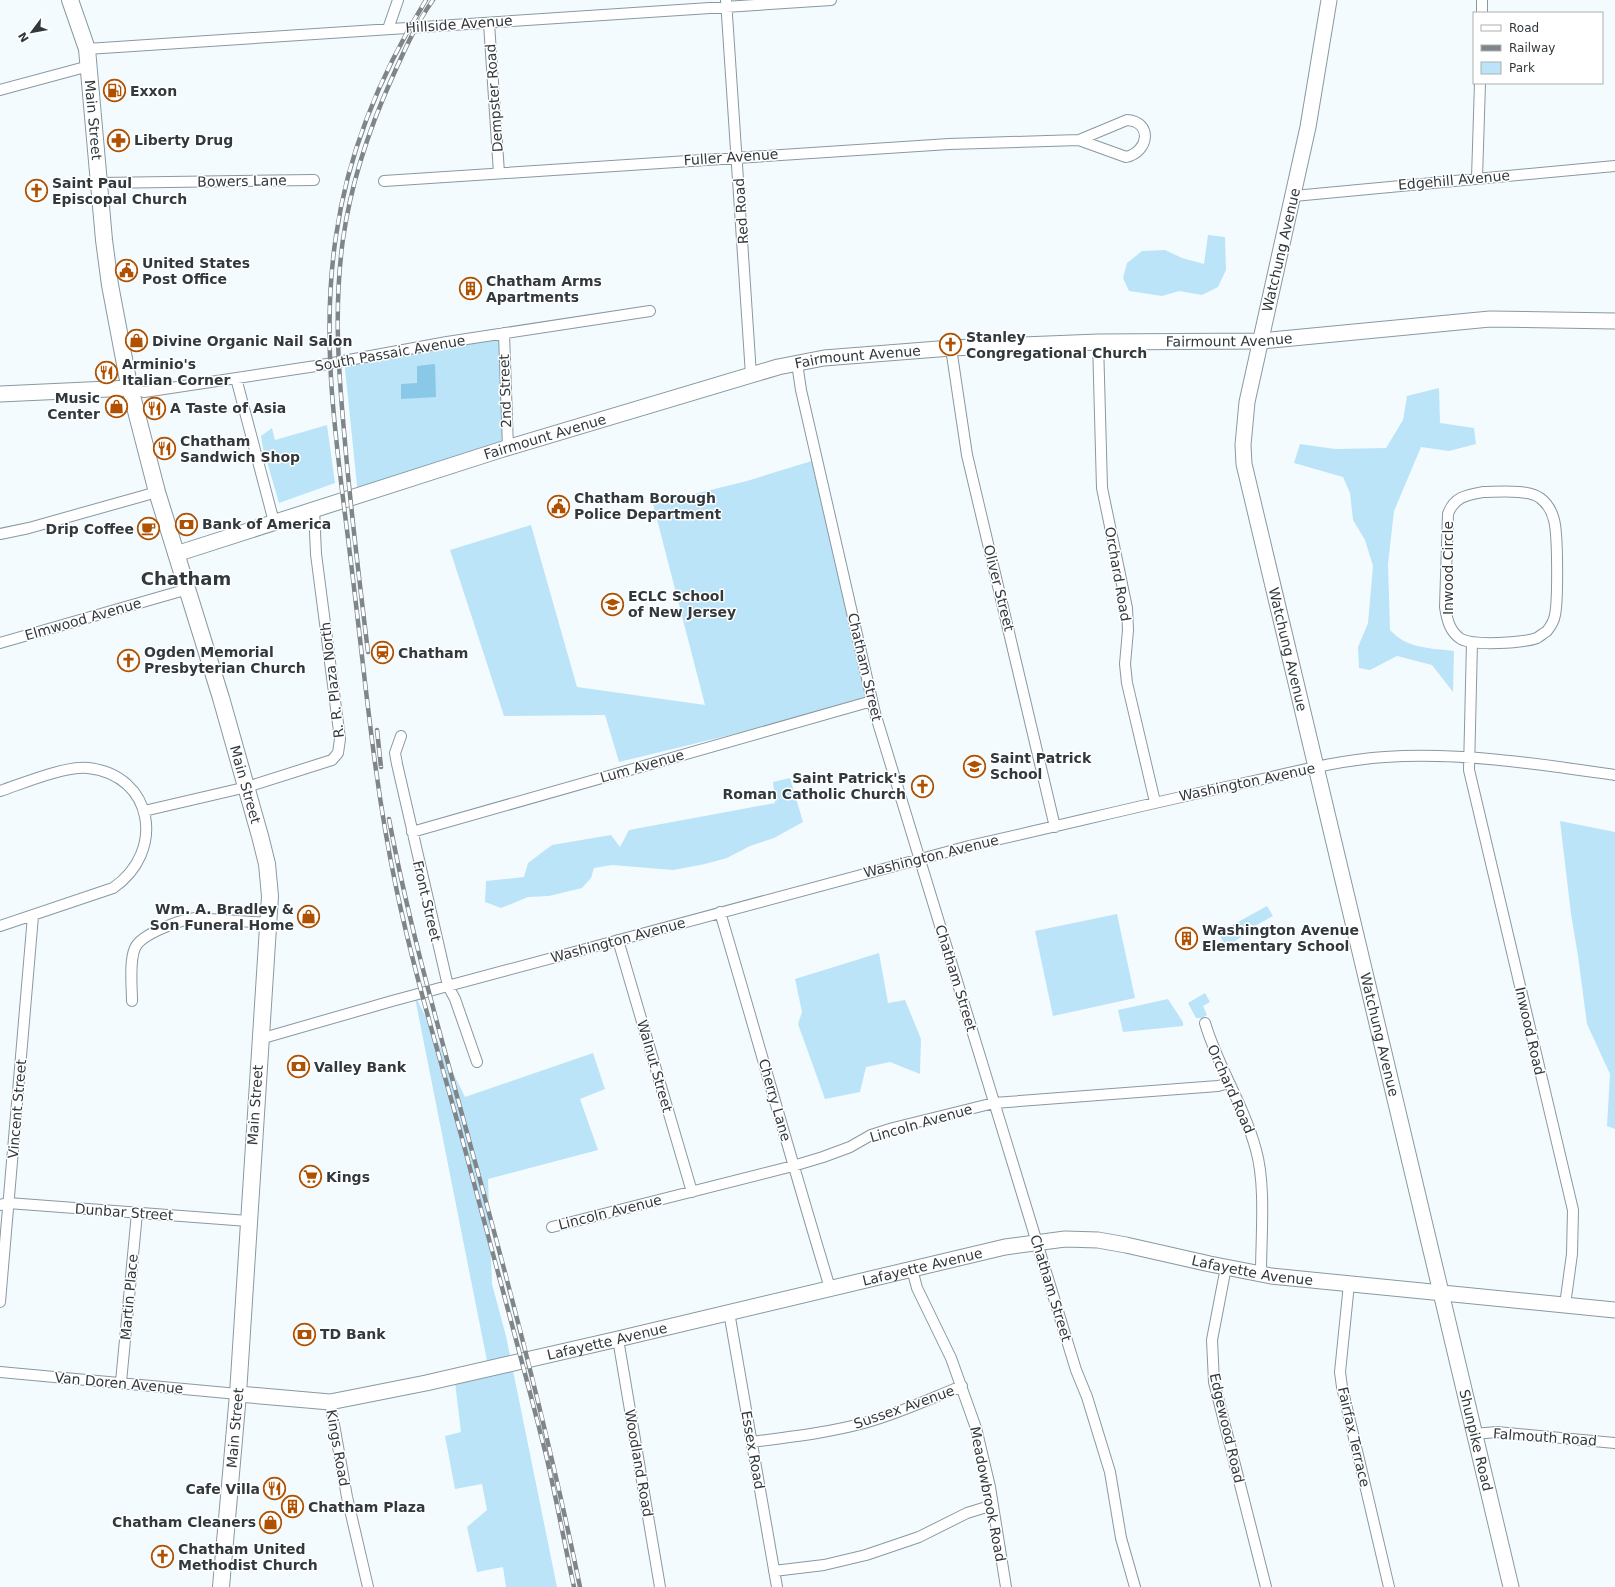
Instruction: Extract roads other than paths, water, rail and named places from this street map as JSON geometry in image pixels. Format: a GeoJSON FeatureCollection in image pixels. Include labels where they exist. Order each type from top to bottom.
{"type":"FeatureCollection","features":[{"type":"Feature","properties":{"kind":"main road","name":"Main Street"},"geometry":{"type":"LineString","coordinates":[[70,0],[87,49],[98,183],[110,285],[130,388],[157,492],[188,589],[267,864],[270,896],[238,1394],[221,1587]]}},
{"type":"Feature","properties":{"kind":"main road","name":"Watchung Avenue"},"geometry":{"type":"LineString","coordinates":[[1329,0],[1308,127],[1294,196],[1247,402],[1243,430],[1244,464],[1440,1294]]}},
{"type":"Feature","properties":{"kind":"main road","name":"Fairmount Avenue"},"geometry":{"type":"LineString","coordinates":[[176,554],[508,448],[751,375],[797,363],[847,356],[950,348],[1098,342],[1260,341],[1490,319],[1615,321]]}},
{"type":"Feature","properties":{"kind":"main road"},"geometry":{"type":"LineString","coordinates":[[0,394],[130,388]]}},
{"type":"Feature","properties":{"kind":"main road","name":"Lafayette Avenue"},"geometry":{"type":"LineString","coordinates":[[238,1394],[330,1402],[426,1383],[618,1339],[1005,1247],[1065,1239],[1098,1240],[1126,1245],[1261,1274],[1440,1294],[1615,1310]]}},
{"type":"Feature","properties":{"kind":"main road","name":"Shunpike Road"},"geometry":{"type":"LineString","coordinates":[[1440,1294],[1511,1587]]}},
{"type":"Feature","properties":{"kind":"street"},"geometry":{"type":"LineString","coordinates":[[388,29],[398,0]]}},
{"type":"Feature","properties":{"kind":"street","name":"Hillside Avenue"},"geometry":{"type":"LineString","coordinates":[[87,49],[489,23],[727,4],[831,0]]}},
{"type":"Feature","properties":{"kind":"street"},"geometry":{"type":"LineString","coordinates":[[1482,0],[1482,12]]}},
{"type":"Feature","properties":{"kind":"street","name":"Red Road"},"geometry":{"type":"LineString","coordinates":[[727,4],[751,375]]}},
{"type":"Feature","properties":{"kind":"street","name":"Dempster Road"},"geometry":{"type":"LineString","coordinates":[[489,23],[499,173]]}},
{"type":"Feature","properties":{"kind":"street"},"geometry":{"type":"LineString","coordinates":[[0,90],[89,66]]}},
{"type":"Feature","properties":{"kind":"street"},"geometry":{"type":"LineString","coordinates":[[1477,178],[1480,84]]}},
{"type":"Feature","properties":{"kind":"street","name":"Fuller Avenue"},"geometry":{"type":"LineString","coordinates":[[384,181],[906,146],[1079,140],[1127,120],[1140,124],[1145,136],[1142,148],[1132,156],[1126,157],[1079,140]]}},
{"type":"Feature","properties":{"kind":"street","name":"Edgehill Avenue"},"geometry":{"type":"LineString","coordinates":[[1294,196],[1615,166]]}},
{"type":"Feature","properties":{"kind":"street","name":"Bowers Lane"},"geometry":{"type":"LineString","coordinates":[[98,183],[314,180]]}},
{"type":"Feature","properties":{"kind":"street","name":"South Passaic Avenue"},"geometry":{"type":"LineString","coordinates":[[130,388],[144,392],[316,366],[504,333],[650,311]]}},
{"type":"Feature","properties":{"kind":"street","name":"2nd Street"},"geometry":{"type":"LineString","coordinates":[[504,333],[508,448]]}},
{"type":"Feature","properties":{"kind":"street","name":"Orchard Road"},"geometry":{"type":"LineString","coordinates":[[1098,342],[1102,488],[1127,608],[1128,630],[1125,664],[1127,683],[1155,802]]}},
{"type":"Feature","properties":{"kind":"street","name":"Oliver Street"},"geometry":{"type":"LineString","coordinates":[[950,348],[967,455],[1055,827]]}},
{"type":"Feature","properties":{"kind":"street","name":"Chatham Street"},"geometry":{"type":"LineString","coordinates":[[797,363],[801,390],[872,701],[1076,1370],[1087,1397],[1110,1472],[1121,1538],[1135,1587]]}},
{"type":"Feature","properties":{"kind":"street"},"geometry":{"type":"LineString","coordinates":[[236,378],[274,522]]}},
{"type":"Feature","properties":{"kind":"street"},"geometry":{"type":"LineString","coordinates":[[0,534],[29,528],[157,492]]}},
{"type":"Feature","properties":{"kind":"street","name":"Inwood Circle"},"geometry":{"type":"LineString","coordinates":[[1509,492],[1536,495],[1547,505],[1554,521],[1556,608],[1552,624],[1540,636],[1528,640],[1472,642],[1462,639],[1456,635],[1451,628],[1446,614],[1447,520],[1451,506],[1462,497],[1470,494],[1509,492]]}},
{"type":"Feature","properties":{"kind":"street","name":"R. R. Plaza North"},"geometry":{"type":"LineString","coordinates":[[144,811],[246,787],[332,760],[338,753],[340,739],[316,554],[314,509]]}},
{"type":"Feature","properties":{"kind":"street","name":"Elmwood Avenue"},"geometry":{"type":"LineString","coordinates":[[0,643],[188,589]]}},
{"type":"Feature","properties":{"kind":"street"},"geometry":{"type":"LineString","coordinates":[[1469,757],[1472,642]]}},
{"type":"Feature","properties":{"kind":"street","name":"Lum Avenue"},"geometry":{"type":"LineString","coordinates":[[412,832],[872,701]]}},
{"type":"Feature","properties":{"kind":"street","name":"Front Street"},"geometry":{"type":"LineString","coordinates":[[401,736],[395,753],[412,832],[448,986],[455,999],[477,1062]]}},
{"type":"Feature","properties":{"kind":"street","name":"Washington Avenue"},"geometry":{"type":"LineString","coordinates":[[260,1039],[448,986],[920,858],[1155,802],[1316,767],[1383,757],[1427,755],[1469,757],[1615,775]]}},
{"type":"Feature","properties":{"kind":"street","name":"Inwood Road"},"geometry":{"type":"LineString","coordinates":[[1469,757],[1469,770],[1573,1210],[1572,1254],[1565,1305]]}},
{"type":"Feature","properties":{"kind":"street"},"geometry":{"type":"LineString","coordinates":[[0,791],[61,771],[86,768],[105,772],[122,781],[136,797],[144,811],[147,830],[146,843],[136,866],[124,881],[108,891],[0,926]]}},
{"type":"Feature","properties":{"kind":"street","name":"Cherry Lane"},"geometry":{"type":"LineString","coordinates":[[720,912],[793,1166],[830,1288]]}},
{"type":"Feature","properties":{"kind":"street","name":"Vincent Street"},"geometry":{"type":"LineString","coordinates":[[0,1302],[4,1204],[33,916]]}},
{"type":"Feature","properties":{"kind":"street"},"geometry":{"type":"LineString","coordinates":[[132,1001],[133,955],[138,943],[147,937],[183,920],[195,918],[268,923]]}},
{"type":"Feature","properties":{"kind":"street","name":"Walnut Street"},"geometry":{"type":"LineString","coordinates":[[618,940],[692,1192]]}},
{"type":"Feature","properties":{"kind":"street","name":"Orchard Road"},"geometry":{"type":"LineString","coordinates":[[1205,1023],[1210,1042],[1245,1114],[1258,1159],[1261,1191],[1261,1274]]}},
{"type":"Feature","properties":{"kind":"street","name":"Lincoln Avenue"},"geometry":{"type":"LineString","coordinates":[[552,1227],[793,1166],[823,1157],[850,1146],[871,1135],[893,1128],[994,1103],[1218,1086],[1229,1083]]}},
{"type":"Feature","properties":{"kind":"street","name":"Dunbar Street"},"geometry":{"type":"LineString","coordinates":[[4,1204],[137,1212],[248,1221]]}},
{"type":"Feature","properties":{"kind":"street","name":"Martin Place"},"geometry":{"type":"LineString","coordinates":[[121,1382],[137,1212]]}},
{"type":"Feature","properties":{"kind":"street","name":"Edgewood Road"},"geometry":{"type":"LineString","coordinates":[[1226,1267],[1212,1340],[1214,1382],[1266,1587]]}},
{"type":"Feature","properties":{"kind":"street","name":"Meadowbrook Road"},"geometry":{"type":"LineString","coordinates":[[912,1269],[917,1288],[951,1358],[976,1428],[993,1505],[1006,1587]]}},
{"type":"Feature","properties":{"kind":"street","name":"Fairfax Terrace"},"geometry":{"type":"LineString","coordinates":[[1349,1284],[1340,1372],[1342,1387],[1388,1587]]}},
{"type":"Feature","properties":{"kind":"street","name":"Essex Road"},"geometry":{"type":"LineString","coordinates":[[729,1312],[777,1587]]}},
{"type":"Feature","properties":{"kind":"street","name":"Woodland Road"},"geometry":{"type":"LineString","coordinates":[[618,1339],[660,1587]]}},
{"type":"Feature","properties":{"kind":"street","name":"Van Doren Avenue"},"geometry":{"type":"LineString","coordinates":[[0,1372],[238,1394]]}},
{"type":"Feature","properties":{"kind":"street","name":"Sussex Avenue"},"geometry":{"type":"LineString","coordinates":[[752,1442],[805,1435],[864,1423],[910,1407],[962,1386]]}},
{"type":"Feature","properties":{"kind":"street","name":"Kings Road"},"geometry":{"type":"LineString","coordinates":[[330,1402],[347,1496],[368,1587]]}},
{"type":"Feature","properties":{"kind":"street","name":"Falmouth Road"},"geometry":{"type":"LineString","coordinates":[[1474,1434],[1497,1432],[1615,1443]]}},
{"type":"Feature","properties":{"kind":"street"},"geometry":{"type":"LineString","coordinates":[[774,1571],[824,1565],[889,1548],[919,1537],[967,1514],[993,1505]]}},
{"type":"Feature","properties":{"kind":"railway"},"geometry":{"type":"LineString","coordinates":[[426,0],[381,84],[358,143],[341,204],[331,278],[330,362],[333,404],[371,729],[388,848],[420,989],[467,1157],[545,1451],[574,1587]]}},
{"type":"Feature","properties":{"kind":"railway"},"geometry":{"type":"LineString","coordinates":[[368,652],[346,459],[340,382],[338,335],[340,263],[346,218],[368,137],[406,48],[433,0]]}},
{"type":"Feature","properties":{"kind":"railway"},"geometry":{"type":"LineString","coordinates":[[377,730],[381,767]]}},
{"type":"Feature","properties":{"kind":"railway"},"geometry":{"type":"LineString","coordinates":[[389,819],[397,861],[427,985],[502,1259],[530,1368],[580,1587]]}},
{"type":"Feature","properties":{"kind":"place","name":"Exxon"},"geometry":{"type":"Point","coordinates":[115,91]}},
{"type":"Feature","properties":{"kind":"place","name":"Liberty Drug"},"geometry":{"type":"Point","coordinates":[119,140]}},
{"type":"Feature","properties":{"kind":"place","name":"Saint Paul Episcopal Church"},"geometry":{"type":"Point","coordinates":[36,191]}},
{"type":"Feature","properties":{"kind":"place","name":"United States Post Office"},"geometry":{"type":"Point","coordinates":[126,271]}},
{"type":"Feature","properties":{"kind":"place","name":"Chatham Arms Apartments"},"geometry":{"type":"Point","coordinates":[471,289]}},
{"type":"Feature","properties":{"kind":"place","name":"Divine Organic Nail Salon"},"geometry":{"type":"Point","coordinates":[137,341]}},
{"type":"Feature","properties":{"kind":"place","name":"Stanley Congregational Church"},"geometry":{"type":"Point","coordinates":[950,345]}},
{"type":"Feature","properties":{"kind":"place","name":"Arminio's Italian Corner"},"geometry":{"type":"Point","coordinates":[106,372]}},
{"type":"Feature","properties":{"kind":"place","name":"Music Center"},"geometry":{"type":"Point","coordinates":[116,406]}},
{"type":"Feature","properties":{"kind":"place","name":"A Taste of Asia"},"geometry":{"type":"Point","coordinates":[155,408]}},
{"type":"Feature","properties":{"kind":"place","name":"Chatham Sandwich Shop"},"geometry":{"type":"Point","coordinates":[164,449]}},
{"type":"Feature","properties":{"kind":"place","name":"Chatham Borough Police Department"},"geometry":{"type":"Point","coordinates":[559,506]}},
{"type":"Feature","properties":{"kind":"place","name":"Bank of America"},"geometry":{"type":"Point","coordinates":[186,524]}},
{"type":"Feature","properties":{"kind":"place","name":"Drip Coffee"},"geometry":{"type":"Point","coordinates":[149,529]}},
{"type":"Feature","properties":{"kind":"place","name":"ECLC School of New Jersey"},"geometry":{"type":"Point","coordinates":[612,604]}},
{"type":"Feature","properties":{"kind":"place","name":"Chatham"},"geometry":{"type":"Point","coordinates":[382,653]}},
{"type":"Feature","properties":{"kind":"place","name":"Ogden Memorial Presbyterian Church"},"geometry":{"type":"Point","coordinates":[128,660]}},
{"type":"Feature","properties":{"kind":"place","name":"Saint Patrick School"},"geometry":{"type":"Point","coordinates":[975,766]}},
{"type":"Feature","properties":{"kind":"place","name":"Saint Patrick's Roman Catholic Church"},"geometry":{"type":"Point","coordinates":[922,786]}},
{"type":"Feature","properties":{"kind":"place","name":"Wm. A. Bradley & Son Funeral Home"},"geometry":{"type":"Point","coordinates":[309,917]}},
{"type":"Feature","properties":{"kind":"place","name":"Washington Avenue Elementary School"},"geometry":{"type":"Point","coordinates":[1187,938]}},
{"type":"Feature","properties":{"kind":"place","name":"Valley Bank"},"geometry":{"type":"Point","coordinates":[298,1067]}},
{"type":"Feature","properties":{"kind":"place","name":"Kings"},"geometry":{"type":"Point","coordinates":[310,1177]}},
{"type":"Feature","properties":{"kind":"place","name":"TD Bank"},"geometry":{"type":"Point","coordinates":[304,1334]}},
{"type":"Feature","properties":{"kind":"place","name":"Cafe Villa"},"geometry":{"type":"Point","coordinates":[275,1489]}},
{"type":"Feature","properties":{"kind":"place","name":"Chatham Plaza"},"geometry":{"type":"Point","coordinates":[292,1507]}},
{"type":"Feature","properties":{"kind":"place","name":"Chatham Cleaners"},"geometry":{"type":"Point","coordinates":[271,1522]}},
{"type":"Feature","properties":{"kind":"place","name":"Chatham United Methodist Church"},"geometry":{"type":"Point","coordinates":[163,1557]}},
{"type":"Feature","properties":{"kind":"district","name":"Chatham"},"geometry":{"type":"Point","coordinates":[186,578]}}]}
